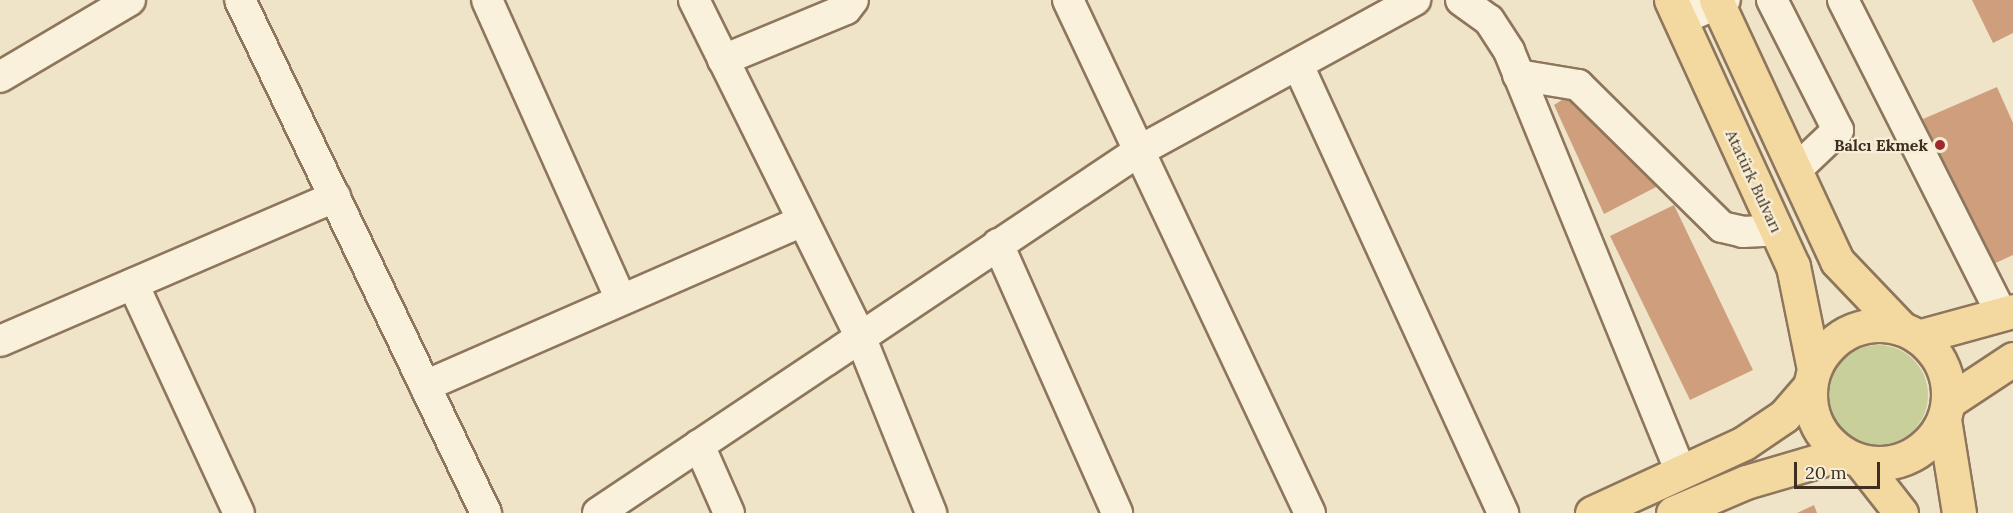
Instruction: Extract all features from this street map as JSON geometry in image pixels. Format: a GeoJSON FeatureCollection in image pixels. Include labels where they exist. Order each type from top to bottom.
{"type":"FeatureCollection","features":[{"type":"Feature","properties":{"kind":"main road"},"geometry":{"type":"LineString","coordinates":[[1720,1],[1837,261],[1942,365],[1959,513]]}},
{"type":"Feature","properties":{"kind":"main road","name":"Atatürk Bulvarı"},"geometry":{"type":"LineString","coordinates":[[1676,10],[1777,230],[1803,297],[1811,378]]}},
{"type":"Feature","properties":{"kind":"main road"},"geometry":{"type":"LineString","coordinates":[[1592,513],[1744,443],[1784,416],[1834,341],[1850,331],[1875,326],[1910,333],[2008,313]]}},
{"type":"Feature","properties":{"kind":"main road"},"geometry":{"type":"LineString","coordinates":[[1690,509],[1852,458],[1881,464],[1920,451],[1946,410],[2013,359]]}},
{"type":"Feature","properties":{"kind":"main road"},"geometry":{"type":"LineString","coordinates":[[1811,378],[1816,425],[1852,458],[1901,513]]}},
{"type":"Feature","properties":{"kind":"street"},"geometry":{"type":"LineString","coordinates":[[0,77],[130,0]]}},
{"type":"Feature","properties":{"kind":"street"},"geometry":{"type":"LineString","coordinates":[[240,0],[486,513]]}},
{"type":"Feature","properties":{"kind":"street"},"geometry":{"type":"LineString","coordinates":[[487,0],[621,299]]}},
{"type":"Feature","properties":{"kind":"street"},"geometry":{"type":"LineString","coordinates":[[694,0],[860,336],[931,513]]}},
{"type":"Feature","properties":{"kind":"street"},"geometry":{"type":"LineString","coordinates":[[723,60],[846,9],[853,0]]}},
{"type":"Feature","properties":{"kind":"street"},"geometry":{"type":"LineString","coordinates":[[1068,0],[1310,513]]}},
{"type":"Feature","properties":{"kind":"street"},"geometry":{"type":"LineString","coordinates":[[598,513],[1139,151],[1415,0]]}},
{"type":"Feature","properties":{"kind":"street"},"geometry":{"type":"LineString","coordinates":[[1461,0],[1489,20],[1518,75],[1680,471]]}},
{"type":"Feature","properties":{"kind":"street"},"geometry":{"type":"LineString","coordinates":[[1772,0],[1838,130],[1795,171]]}},
{"type":"Feature","properties":{"kind":"street"},"geometry":{"type":"LineString","coordinates":[[1843,0],[2008,313]]}},
{"type":"Feature","properties":{"kind":"street"},"geometry":{"type":"LineString","coordinates":[[1676,10],[1720,1]]}},
{"type":"Feature","properties":{"kind":"street"},"geometry":{"type":"LineString","coordinates":[[1298,65],[1503,513]]}},
{"type":"Feature","properties":{"kind":"street"},"geometry":{"type":"LineString","coordinates":[[1518,75],[1578,85],[1722,227],[1751,232],[1777,230]]}},
{"type":"Feature","properties":{"kind":"street"},"geometry":{"type":"LineString","coordinates":[[0,341],[335,197]]}},
{"type":"Feature","properties":{"kind":"street"},"geometry":{"type":"LineString","coordinates":[[425,386],[803,221]]}},
{"type":"Feature","properties":{"kind":"street"},"geometry":{"type":"LineString","coordinates":[[998,244],[1117,513]]}},
{"type":"Feature","properties":{"kind":"street"},"geometry":{"type":"LineString","coordinates":[[133,284],[239,513]]}},
{"type":"Feature","properties":{"kind":"street"},"geometry":{"type":"LineString","coordinates":[[699,445],[729,513]]}},
{"type":"Feature","properties":{"kind":"green space"},"geometry":{"type":"Polygon","coordinates":[[[1878,345],[1906,353],[1920,367],[1928,395],[1920,423],[1906,437],[1878,445],[1850,437],[1836,423],[1828,395],[1836,367],[1850,353],[1878,345]]]}},
{"type":"Feature","properties":{"kind":"building"},"geometry":{"type":"Polygon","coordinates":[[[1972,0],[2013,0],[2013,33],[1993,43],[1972,0]]]}},
{"type":"Feature","properties":{"kind":"building"},"geometry":{"type":"Polygon","coordinates":[[[1997,87],[2013,123],[2013,255],[1989,266],[1923,119],[1997,87]]]}},
{"type":"Feature","properties":{"kind":"building"},"geometry":{"type":"Polygon","coordinates":[[[1573,93],[1660,185],[1604,214],[1554,105],[1573,93]]]}},
{"type":"Feature","properties":{"kind":"building"},"geometry":{"type":"Polygon","coordinates":[[[1674,205],[1753,370],[1690,400],[1610,236],[1674,205]]]}},
{"type":"Feature","properties":{"kind":"building"},"geometry":{"type":"Polygon","coordinates":[[[1814,505],[1817,513],[1797,513],[1814,505]]]}},
{"type":"Feature","properties":{"kind":"place","name":"Balcı Ekmek"},"geometry":{"type":"Point","coordinates":[1940,145]}}]}
